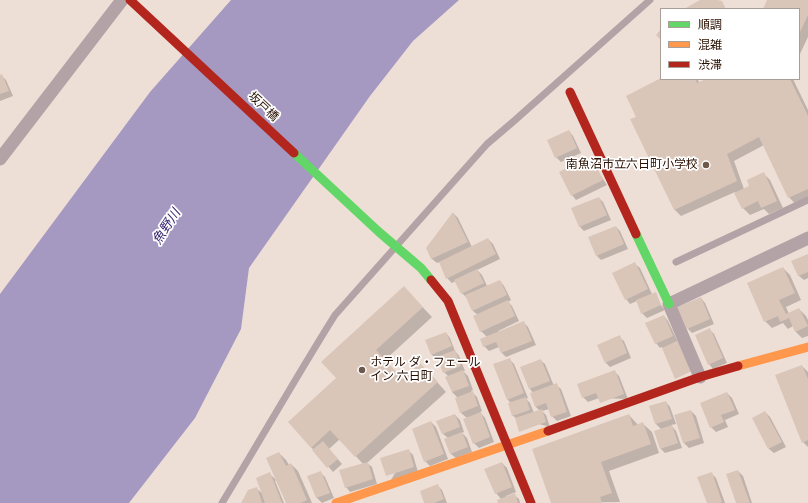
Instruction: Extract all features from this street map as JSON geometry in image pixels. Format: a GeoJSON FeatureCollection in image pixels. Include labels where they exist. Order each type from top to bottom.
{"type":"FeatureCollection","features":[{"type":"Feature","properties":{"kind":"street"},"geometry":{"type":"LineString","coordinates":[[0,159],[122,0]]}},
{"type":"Feature","properties":{"kind":"street","name":"坂戸橋"},"geometry":{"type":"LineString","coordinates":[[130,0],[379,232],[421,268],[448,301],[531,503]]}},
{"type":"Feature","properties":{"kind":"street"},"geometry":{"type":"LineString","coordinates":[[570,92],[669,304],[700,377]]}},
{"type":"Feature","properties":{"kind":"street"},"geometry":{"type":"LineString","coordinates":[[669,304],[808,238]]}},
{"type":"Feature","properties":{"kind":"street"},"geometry":{"type":"LineString","coordinates":[[336,503],[358,500],[507,445],[700,377],[808,347]]}},
{"type":"Feature","properties":{"kind":"lane"},"geometry":{"type":"LineString","coordinates":[[222,503],[335,315],[487,144],[650,0]]}},
{"type":"Feature","properties":{"kind":"lane"},"geometry":{"type":"LineString","coordinates":[[676,262],[808,200]]}},
{"type":"Feature","properties":{"kind":"water","name":"魚野川"},"geometry":{"type":"Polygon","coordinates":[[[231,0],[459,0],[413,41],[370,96],[249,268],[241,329],[195,418],[129,503],[0,503],[0,294],[150,92],[231,0]]]}},
{"type":"Feature","properties":{"kind":"building"},"geometry":{"type":"Polygon","coordinates":[[[700,0],[717,0],[722,1],[726,8],[686,8],[700,0]]]}},
{"type":"Feature","properties":{"kind":"building"},"geometry":{"type":"Polygon","coordinates":[[[767,0],[808,0],[808,15],[800,32],[800,8],[763,8],[767,0]]]}},
{"type":"Feature","properties":{"kind":"building"},"geometry":{"type":"Polygon","coordinates":[[[660,30],[660,39],[656,35],[660,30]]]}},
{"type":"Feature","properties":{"kind":"building"},"geometry":{"type":"Polygon","coordinates":[[[2,74],[9,91],[0,94],[0,75],[2,74]]]}},
{"type":"Feature","properties":{"kind":"building"},"geometry":{"type":"Polygon","coordinates":[[[660,79],[660,80],[696,80],[697,83],[704,80],[790,80],[808,116],[808,189],[788,198],[759,137],[727,154],[737,181],[674,210],[630,119],[636,117],[626,96],[660,79]]]}},
{"type":"Feature","properties":{"kind":"building"},"geometry":{"type":"Polygon","coordinates":[[[569,130],[577,148],[555,158],[547,140],[569,130]]]}},
{"type":"Feature","properties":{"kind":"building"},"geometry":{"type":"Polygon","coordinates":[[[578,162],[583,171],[596,165],[603,180],[571,196],[559,172],[578,162]]]}},
{"type":"Feature","properties":{"kind":"building"},"geometry":{"type":"Polygon","coordinates":[[[764,172],[777,201],[761,208],[758,201],[742,209],[734,193],[749,186],[747,180],[764,172]]]}},
{"type":"Feature","properties":{"kind":"building"},"geometry":{"type":"Polygon","coordinates":[[[599,197],[607,215],[579,227],[571,208],[599,197]]]}},
{"type":"Feature","properties":{"kind":"building"},"geometry":{"type":"Polygon","coordinates":[[[453,212],[468,242],[431,259],[426,248],[453,212]]]}},
{"type":"Feature","properties":{"kind":"building"},"geometry":{"type":"Polygon","coordinates":[[[616,226],[624,244],[596,256],[588,237],[616,226]]]}},
{"type":"Feature","properties":{"kind":"building"},"geometry":{"type":"Polygon","coordinates":[[[488,238],[496,254],[446,279],[439,262],[488,238]]]}},
{"type":"Feature","properties":{"kind":"building"},"geometry":{"type":"Polygon","coordinates":[[[808,254],[808,272],[798,276],[791,261],[808,254]]]}},
{"type":"Feature","properties":{"kind":"building"},"geometry":{"type":"Polygon","coordinates":[[[635,262],[648,289],[625,300],[612,273],[635,262]]]}},
{"type":"Feature","properties":{"kind":"building"},"geometry":{"type":"Polygon","coordinates":[[[783,267],[795,293],[779,300],[786,314],[799,308],[808,326],[795,332],[789,318],[780,322],[778,316],[764,322],[747,283],[783,267]]]}},
{"type":"Feature","properties":{"kind":"building"},"geometry":{"type":"Polygon","coordinates":[[[477,269],[484,283],[461,294],[454,280],[477,269]]]}},
{"type":"Feature","properties":{"kind":"building"},"geometry":{"type":"Polygon","coordinates":[[[500,280],[507,295],[472,311],[465,295],[500,280]]]}},
{"type":"Feature","properties":{"kind":"building","name":"ホテル ダ・フェール イン 六日町"},"geometry":{"type":"Polygon","coordinates":[[[404,286],[423,307],[376,350],[403,379],[420,363],[438,382],[355,457],[330,430],[311,448],[288,422],[336,378],[321,362],[404,286]]]}},
{"type":"Feature","properties":{"kind":"building"},"geometry":{"type":"Polygon","coordinates":[[[656,292],[661,305],[641,314],[636,300],[656,292]]]}},
{"type":"Feature","properties":{"kind":"building"},"geometry":{"type":"Polygon","coordinates":[[[701,297],[710,319],[687,329],[677,307],[701,297]]]}},
{"type":"Feature","properties":{"kind":"building"},"geometry":{"type":"Polygon","coordinates":[[[508,300],[515,316],[480,332],[473,316],[508,300]]]}},
{"type":"Feature","properties":{"kind":"building"},"geometry":{"type":"Polygon","coordinates":[[[664,315],[673,336],[655,344],[645,323],[664,315]]]}},
{"type":"Feature","properties":{"kind":"building"},"geometry":{"type":"Polygon","coordinates":[[[524,321],[532,341],[501,353],[496,342],[483,347],[480,339],[524,321]]]}},
{"type":"Feature","properties":{"kind":"building"},"geometry":{"type":"Polygon","coordinates":[[[710,328],[723,358],[708,365],[695,335],[710,328]]]}},
{"type":"Feature","properties":{"kind":"building"},"geometry":{"type":"Polygon","coordinates":[[[446,332],[452,346],[431,355],[425,340],[446,332]]]}},
{"type":"Feature","properties":{"kind":"building"},"geometry":{"type":"Polygon","coordinates":[[[620,335],[627,353],[605,363],[597,345],[620,335]]]}},
{"type":"Feature","properties":{"kind":"building"},"geometry":{"type":"Polygon","coordinates":[[[679,340],[692,371],[675,379],[662,348],[679,340]]]}},
{"type":"Feature","properties":{"kind":"building"},"geometry":{"type":"Polygon","coordinates":[[[455,350],[461,366],[443,373],[437,357],[455,350]]]}},
{"type":"Feature","properties":{"kind":"building"},"geometry":{"type":"Polygon","coordinates":[[[510,358],[524,393],[507,400],[493,364],[510,358]]]}},
{"type":"Feature","properties":{"kind":"building"},"geometry":{"type":"Polygon","coordinates":[[[541,359],[550,381],[529,389],[520,367],[541,359]]]}},
{"type":"Feature","properties":{"kind":"building"},"geometry":{"type":"Polygon","coordinates":[[[802,365],[808,379],[808,440],[802,443],[775,375],[802,365]]]}},
{"type":"Feature","properties":{"kind":"building"},"geometry":{"type":"Polygon","coordinates":[[[463,370],[469,386],[452,392],[445,377],[463,370]]]}},
{"type":"Feature","properties":{"kind":"building"},"geometry":{"type":"Polygon","coordinates":[[[615,370],[624,394],[600,403],[596,393],[582,398],[577,384],[615,370]]]}},
{"type":"Feature","properties":{"kind":"building"},"geometry":{"type":"Polygon","coordinates":[[[557,383],[567,412],[551,417],[546,403],[535,407],[530,393],[557,383]]]}},
{"type":"Feature","properties":{"kind":"building"},"geometry":{"type":"Polygon","coordinates":[[[473,391],[478,406],[460,413],[455,398],[473,391]]]}},
{"type":"Feature","properties":{"kind":"building"},"geometry":{"type":"Polygon","coordinates":[[[727,392],[735,410],[721,415],[724,422],[710,428],[700,403],[727,392]]]}},
{"type":"Feature","properties":{"kind":"building"},"geometry":{"type":"Polygon","coordinates":[[[526,397],[530,410],[512,416],[508,403],[526,397]]]}},
{"type":"Feature","properties":{"kind":"building"},"geometry":{"type":"Polygon","coordinates":[[[666,401],[672,419],[655,424],[649,406],[666,401]]]}},
{"type":"Feature","properties":{"kind":"building"},"geometry":{"type":"Polygon","coordinates":[[[542,409],[546,422],[519,432],[515,418],[542,409]]]}},
{"type":"Feature","properties":{"kind":"building"},"geometry":{"type":"Polygon","coordinates":[[[691,410],[700,438],[683,443],[674,415],[691,410]]]}},
{"type":"Feature","properties":{"kind":"building"},"geometry":{"type":"Polygon","coordinates":[[[765,411],[782,442],[768,449],[752,418],[765,411]]]}},
{"type":"Feature","properties":{"kind":"building"},"geometry":{"type":"Polygon","coordinates":[[[481,412],[490,437],[473,444],[463,419],[481,412]]]}},
{"type":"Feature","properties":{"kind":"building"},"geometry":{"type":"Polygon","coordinates":[[[455,414],[460,427],[442,434],[436,421],[455,414]]]}},
{"type":"Feature","properties":{"kind":"building"},"geometry":{"type":"Polygon","coordinates":[[[629,414],[633,426],[643,422],[651,444],[601,462],[612,493],[600,497],[602,503],[551,503],[532,449],[629,414]]]}},
{"type":"Feature","properties":{"kind":"building"},"geometry":{"type":"Polygon","coordinates":[[[431,421],[444,454],[424,462],[412,429],[431,421]]]}},
{"type":"Feature","properties":{"kind":"building"},"geometry":{"type":"Polygon","coordinates":[[[672,425],[678,443],[660,449],[654,431],[672,425]]]}},
{"type":"Feature","properties":{"kind":"building"},"geometry":{"type":"Polygon","coordinates":[[[462,432],[468,447],[450,454],[444,439],[462,432]]]}},
{"type":"Feature","properties":{"kind":"building"},"geometry":{"type":"Polygon","coordinates":[[[323,441],[338,459],[327,468],[312,450],[323,441]]]}},
{"type":"Feature","properties":{"kind":"building"},"geometry":{"type":"Polygon","coordinates":[[[409,449],[414,467],[386,476],[380,458],[409,449]]]}},
{"type":"Feature","properties":{"kind":"building"},"geometry":{"type":"Polygon","coordinates":[[[279,452],[286,466],[291,463],[307,500],[301,503],[286,503],[266,458],[279,452]]]}},
{"type":"Feature","properties":{"kind":"building"},"geometry":{"type":"Polygon","coordinates":[[[368,462],[373,479],[345,488],[339,470],[368,462]]]}},
{"type":"Feature","properties":{"kind":"building"},"geometry":{"type":"Polygon","coordinates":[[[502,462],[512,487],[495,494],[484,469],[502,462]]]}},
{"type":"Feature","properties":{"kind":"building"},"geometry":{"type":"Polygon","coordinates":[[[738,470],[750,503],[736,503],[726,474],[738,470]]]}},
{"type":"Feature","properties":{"kind":"building"},"geometry":{"type":"Polygon","coordinates":[[[321,471],[330,493],[316,498],[307,476],[321,471]]]}},
{"type":"Feature","properties":{"kind":"building"},"geometry":{"type":"Polygon","coordinates":[[[270,472],[282,503],[265,503],[256,478],[270,472]]]}},
{"type":"Feature","properties":{"kind":"building"},"geometry":{"type":"Polygon","coordinates":[[[712,472],[722,502],[720,503],[707,503],[697,477],[712,472]]]}},
{"type":"Feature","properties":{"kind":"building"},"geometry":{"type":"Polygon","coordinates":[[[438,484],[444,499],[434,503],[424,503],[420,491],[438,484]]]}},
{"type":"Feature","properties":{"kind":"building"},"geometry":{"type":"Polygon","coordinates":[[[257,487],[262,503],[241,503],[248,490],[257,487]]]}},
{"type":"Feature","properties":{"kind":"building"},"geometry":{"type":"Polygon","coordinates":[[[515,493],[518,503],[498,503],[497,500],[515,493]]]}},
{"type":"Feature","properties":{"kind":"traffic: fast"},"geometry":{"type":"LineString","coordinates":[[294,153],[379,232],[421,268],[431,280]]}},
{"type":"Feature","properties":{"kind":"traffic: fast"},"geometry":{"type":"LineString","coordinates":[[636,234],[669,304]]}},
{"type":"Feature","properties":{"kind":"traffic: slow"},"geometry":{"type":"LineString","coordinates":[[738,366],[808,347]]}},
{"type":"Feature","properties":{"kind":"traffic: slow"},"geometry":{"type":"LineString","coordinates":[[336,503],[548,431]]}},
{"type":"Feature","properties":{"kind":"traffic: jam"},"geometry":{"type":"LineString","coordinates":[[130,0],[294,153]]}},
{"type":"Feature","properties":{"kind":"traffic: jam"},"geometry":{"type":"LineString","coordinates":[[570,92],[636,234]]}},
{"type":"Feature","properties":{"kind":"traffic: jam"},"geometry":{"type":"LineString","coordinates":[[431,280],[448,301],[531,503]]}},
{"type":"Feature","properties":{"kind":"traffic: jam"},"geometry":{"type":"LineString","coordinates":[[548,431],[700,377],[738,366]]}},
{"type":"Feature","properties":{"kind":"place","name":"南魚沼市立六日町小学校"},"geometry":{"type":"Point","coordinates":[706,165]}},
{"type":"Feature","properties":{"kind":"place","name":"ホテル ダ・フェール イン 六日町"},"geometry":{"type":"Point","coordinates":[362,370]}}]}
